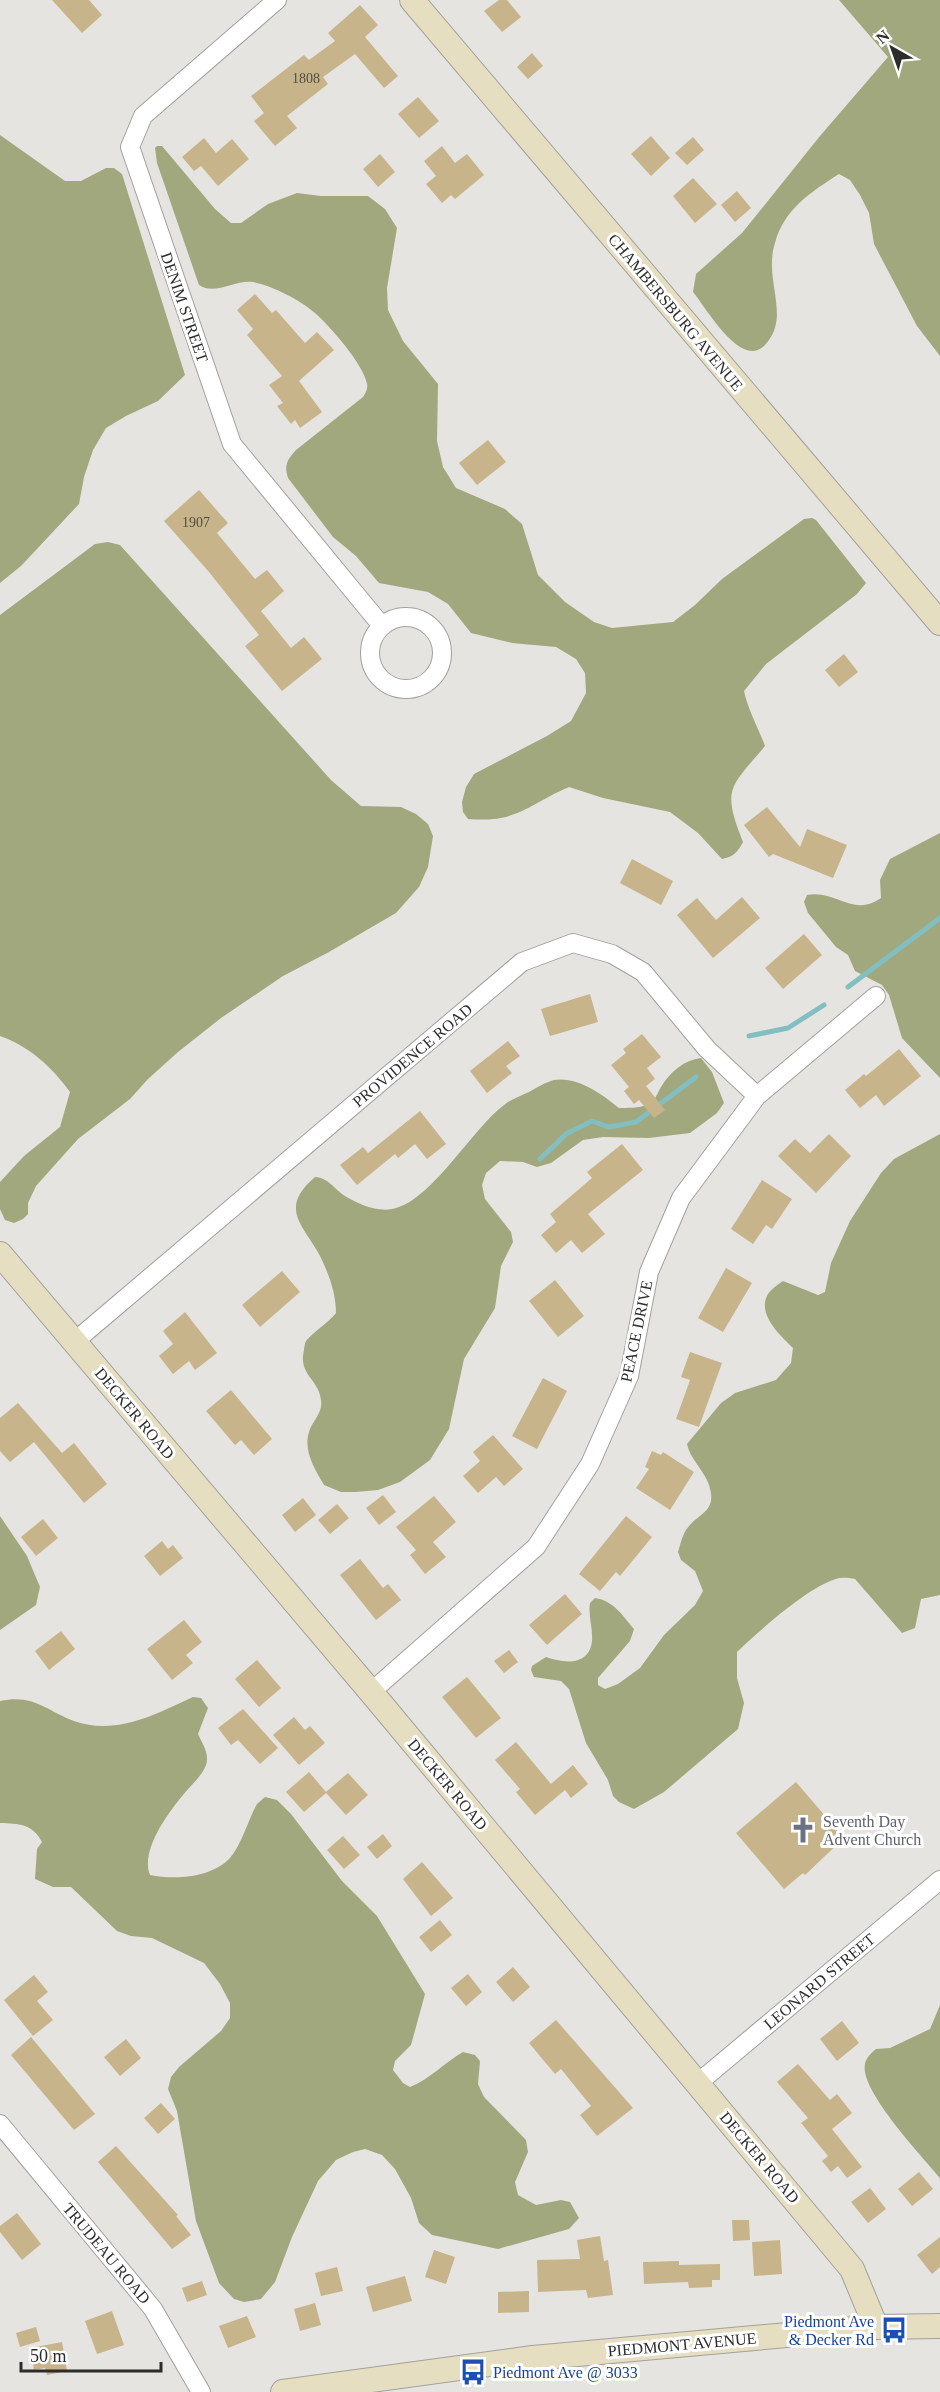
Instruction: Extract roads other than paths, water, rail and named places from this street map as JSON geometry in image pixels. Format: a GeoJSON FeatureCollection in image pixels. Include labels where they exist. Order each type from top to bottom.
{"type":"FeatureCollection","features":[{"type":"Feature","properties":{"kind":"street","name":"DENIM STREET"},"geometry":{"type":"LineString","coordinates":[[277,0],[143,116],[130,147],[232,444],[382,626]]}},
{"type":"Feature","properties":{"kind":"street","name":"CHAMBERSBURG AVENUE"},"geometry":{"type":"LineString","coordinates":[[412,0],[940,623]]}},
{"type":"Feature","properties":{"kind":"street"},"geometry":{"type":"LineString","coordinates":[[403,617],[415,617],[426,622],[434,630],[440,640],[441,663],[428,682],[412,688],[393,686],[375,671],[370,647],[382,626],[403,617]]}},
{"type":"Feature","properties":{"kind":"street","name":"PROVIDENCE ROAD"},"geometry":{"type":"LineString","coordinates":[[74,1342],[522,962],[562,947],[573,944],[612,954],[643,972],[707,1049],[757,1096]]}},
{"type":"Feature","properties":{"kind":"street","name":"PEACE DRIVE"},"geometry":{"type":"LineString","coordinates":[[371,1692],[536,1547],[584,1474],[629,1376],[649,1272],[681,1198],[757,1096],[876,996]]}},
{"type":"Feature","properties":{"kind":"street","name":"DECKER ROAD"},"geometry":{"type":"LineString","coordinates":[[0,1254],[371,1692],[852,2269],[876,2327]]}},
{"type":"Feature","properties":{"kind":"street","name":"LEONARD STREET"},"geometry":{"type":"LineString","coordinates":[[698,2083],[940,1880]]}},
{"type":"Feature","properties":{"kind":"street","name":"TRUDEAU ROAD"},"geometry":{"type":"LineString","coordinates":[[0,2124],[153,2309],[201,2392]]}},
{"type":"Feature","properties":{"kind":"street","name":"PIEDMONT AVENUE"},"geometry":{"type":"LineString","coordinates":[[283,2392],[533,2358],[876,2327],[940,2326]]}},
{"type":"Feature","properties":{"kind":"waterway"},"geometry":{"type":"LineString","coordinates":[[848,987],[940,918]]}},
{"type":"Feature","properties":{"kind":"waterway"},"geometry":{"type":"LineString","coordinates":[[749,1036],[788,1028],[824,1005]]}},
{"type":"Feature","properties":{"kind":"waterway"},"geometry":{"type":"LineString","coordinates":[[540,1159],[566,1134],[592,1121],[609,1127],[636,1122],[696,1077]]}},
{"type":"Feature","properties":{"kind":"place","name":"Seventh Day Advent Church"},"geometry":{"type":"Point","coordinates":[803,1830]}},
{"type":"Feature","properties":{"kind":"place","name":"Piedmont Ave & Decker Rd"},"geometry":{"type":"Point","coordinates":[894,2330]}},
{"type":"Feature","properties":{"kind":"place","name":"Piedmont Ave @ 3033"},"geometry":{"type":"Point","coordinates":[473,2372]}}]}
